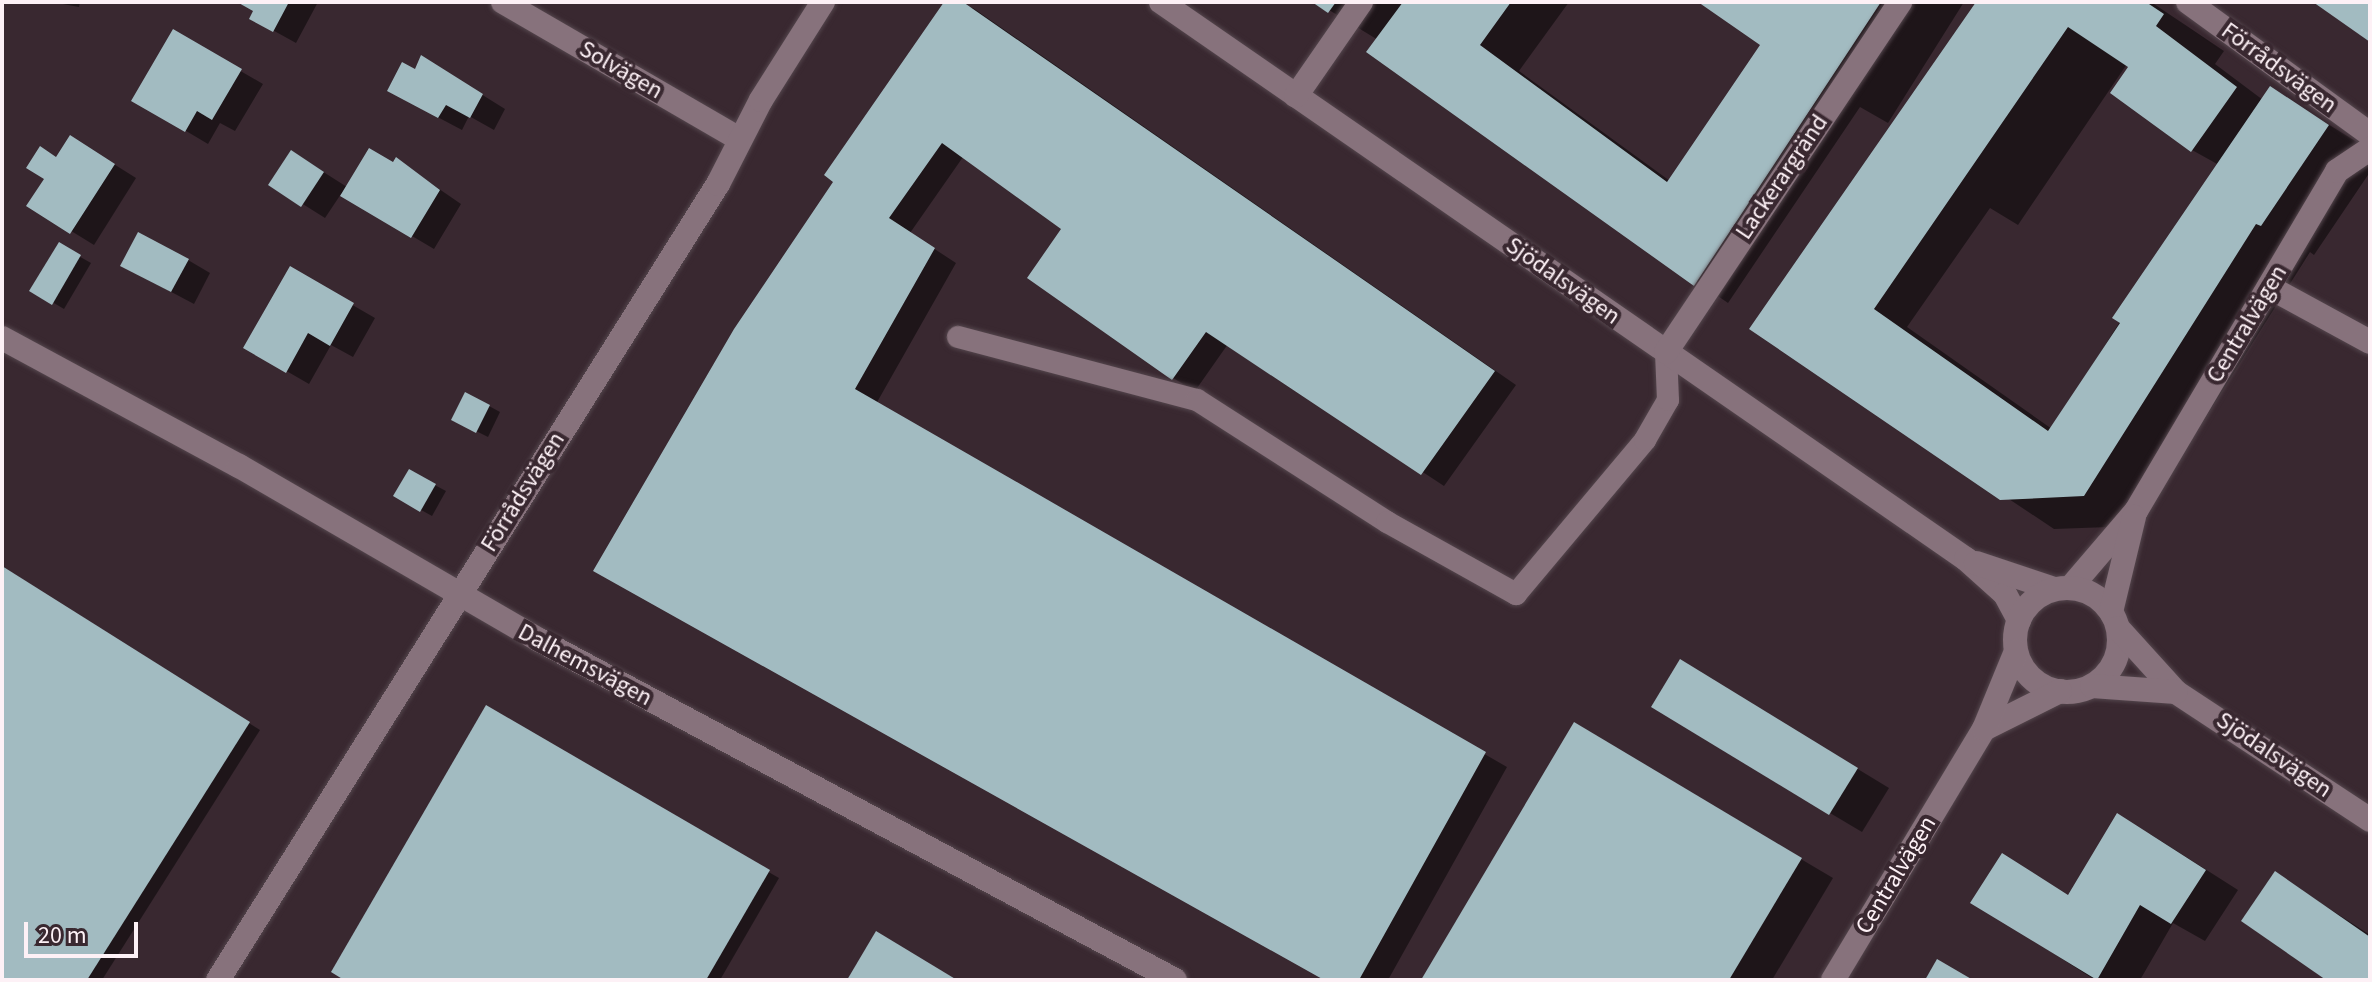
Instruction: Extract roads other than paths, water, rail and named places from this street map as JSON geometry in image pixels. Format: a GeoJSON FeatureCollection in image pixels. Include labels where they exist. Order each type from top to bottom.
{"type":"FeatureCollection","features":[{"type":"Feature","properties":{"kind":"street","name":"Solvägen"},"geometry":{"type":"LineString","coordinates":[[503,2],[739,139]]}},
{"type":"Feature","properties":{"kind":"street","name":"Förrådsvägen"},"geometry":{"type":"LineString","coordinates":[[218,980],[718,184],[739,139],[823,2]]}},
{"type":"Feature","properties":{"kind":"street","name":"Sjödalsvägen"},"geometry":{"type":"LineString","coordinates":[[1161,2],[1966,559],[2005,594],[2019,620]]}},
{"type":"Feature","properties":{"kind":"street"},"geometry":{"type":"LineString","coordinates":[[1296,96],[1361,2]]}},
{"type":"Feature","properties":{"kind":"street","name":"Lackerargränd"},"geometry":{"type":"LineString","coordinates":[[1666,352],[1900,2]]}},
{"type":"Feature","properties":{"kind":"street","name":"Förrådsvägen"},"geometry":{"type":"LineString","coordinates":[[2188,2],[2370,134]]}},
{"type":"Feature","properties":{"kind":"street","name":"Centralvägen"},"geometry":{"type":"LineString","coordinates":[[2062,589],[2136,511],[2337,171],[2370,149]]}},
{"type":"Feature","properties":{"kind":"street"},"geometry":{"type":"LineString","coordinates":[[2269,287],[2370,342]]}},
{"type":"Feature","properties":{"kind":"street","name":"Dalhemsvägen"},"geometry":{"type":"LineString","coordinates":[[2,338],[459,594],[1175,980]]}},
{"type":"Feature","properties":{"kind":"street","name":"Centralvägen"},"geometry":{"type":"LineString","coordinates":[[2115,620],[2136,511]]}},
{"type":"Feature","properties":{"kind":"street","name":"Sjödalsvägen"},"geometry":{"type":"LineString","coordinates":[[1966,559],[2062,589]]}},
{"type":"Feature","properties":{"kind":"street"},"geometry":{"type":"LineString","coordinates":[[1984,729],[2060,691],[2092,686],[2115,661],[2115,620],[2100,599],[2062,589],[2039,596],[2019,620],[2016,651],[2032,678],[2060,691]]}},
{"type":"Feature","properties":{"kind":"street","name":"Sjödalsvägen"},"geometry":{"type":"LineString","coordinates":[[2115,620],[2176,692],[2370,820]]}},
{"type":"Feature","properties":{"kind":"street","name":"Centralvägen"},"geometry":{"type":"LineString","coordinates":[[1833,980],[1984,729],[2016,651]]}},
{"type":"Feature","properties":{"kind":"street","name":"Sjödalsvägen"},"geometry":{"type":"LineString","coordinates":[[2092,686],[2176,692]]}},
{"type":"Feature","properties":{"kind":"lane"},"geometry":{"type":"LineString","coordinates":[[958,337],[1197,400],[1387,522],[1516,594],[1645,440],[1668,400],[1666,352]]}}]}
